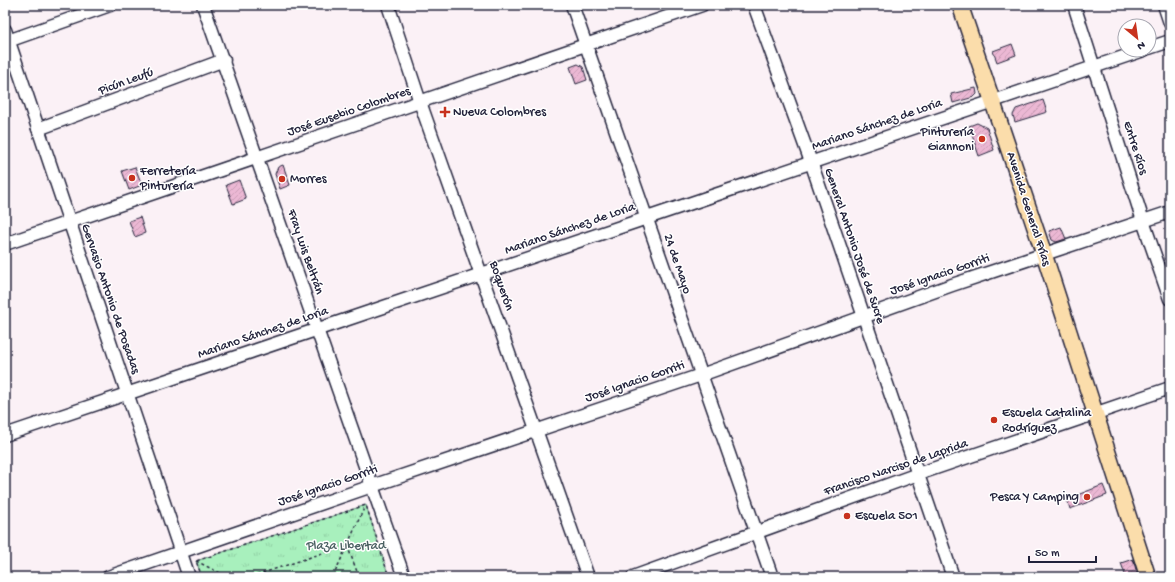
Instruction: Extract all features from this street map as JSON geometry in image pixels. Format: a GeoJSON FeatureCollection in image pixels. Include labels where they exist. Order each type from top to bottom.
{"type":"FeatureCollection","features":[{"type":"Feature","properties":{"kind":"main road","name":"Avenida General Frías"},"geometry":{"type":"LineString","coordinates":[[960,5],[1044,254],[1148,577]]}},
{"type":"Feature","properties":{"kind":"street"},"geometry":{"type":"LineString","coordinates":[[6,38],[110,5]]}},
{"type":"Feature","properties":{"kind":"street","name":"Fray Luis Beltrán"},"geometry":{"type":"LineString","coordinates":[[203,5],[224,60],[404,577]]}},
{"type":"Feature","properties":{"kind":"street","name":"Boquerón"},"geometry":{"type":"LineString","coordinates":[[388,5],[420,102],[588,577]]}},
{"type":"Feature","properties":{"kind":"street","name":"24 de Mayo"},"geometry":{"type":"LineString","coordinates":[[572,5],[772,577]]}},
{"type":"Feature","properties":{"kind":"street","name":"José Eusebio Colombres"},"geometry":{"type":"LineString","coordinates":[[5,244],[702,5]]}},
{"type":"Feature","properties":{"kind":"street","name":"General Antonio José de Sucre"},"geometry":{"type":"LineString","coordinates":[[754,5],[811,162],[953,577]]}},
{"type":"Feature","properties":{"kind":"street","name":"Entre Ríos"},"geometry":{"type":"LineString","coordinates":[[1074,5],[1143,221],[1170,299]]}},
{"type":"Feature","properties":{"kind":"street"},"geometry":{"type":"LineString","coordinates":[[1164,5],[1170,23]]}},
{"type":"Feature","properties":{"kind":"street","name":"Gervasio Antonio de Posadas"},"geometry":{"type":"LineString","coordinates":[[6,38],[189,577]]}},
{"type":"Feature","properties":{"kind":"street"},"geometry":{"type":"LineString","coordinates":[[1157,45],[1170,41]]}},
{"type":"Feature","properties":{"kind":"street","name":"Mariano Sánchez de Loria"},"geometry":{"type":"LineString","coordinates":[[5,435],[992,100],[1120,58]]}},
{"type":"Feature","properties":{"kind":"street","name":"Picún Leufú"},"geometry":{"type":"LineString","coordinates":[[38,129],[224,60]]}},
{"type":"Feature","properties":{"kind":"street","name":"José Ignacio Gorriti"},"geometry":{"type":"LineString","coordinates":[[108,577],[701,375],[863,316],[1170,212]]}},
{"type":"Feature","properties":{"kind":"street","name":"Francisco Narciso de Laprida"},"geometry":{"type":"LineString","coordinates":[[633,577],[918,474],[1170,388]]}},
{"type":"Feature","properties":{"kind":"path"},"geometry":{"type":"LineString","coordinates":[[332,577],[366,505]]}},
{"type":"Feature","properties":{"kind":"path"},"geometry":{"type":"LineString","coordinates":[[196,561],[366,505]]}},
{"type":"Feature","properties":{"kind":"path"},"geometry":{"type":"LineString","coordinates":[[366,505],[389,576],[382,577]]}},
{"type":"Feature","properties":{"kind":"path"},"geometry":{"type":"LineString","coordinates":[[251,577],[347,545]]}},
{"type":"Feature","properties":{"kind":"path"},"geometry":{"type":"LineString","coordinates":[[347,545],[359,577]]}},
{"type":"Feature","properties":{"kind":"path"},"geometry":{"type":"LineString","coordinates":[[196,561],[202,577]]}},
{"type":"Feature","properties":{"kind":"path"},"geometry":{"type":"LineString","coordinates":[[196,561],[228,577]]}},
{"type":"Feature","properties":{"kind":"green space","name":"Plaza Libertad"},"geometry":{"type":"Polygon","coordinates":[[[366,505],[389,577],[202,577],[196,561],[366,505]]]}},
{"type":"Feature","properties":{"kind":"building"},"geometry":{"type":"Polygon","coordinates":[[[1012,44],[1016,55],[997,62],[993,51],[1012,44]]]}},
{"type":"Feature","properties":{"kind":"building"},"geometry":{"type":"Polygon","coordinates":[[[578,64],[583,67],[587,80],[576,84],[570,67],[578,64]]]}},
{"type":"Feature","properties":{"kind":"building"},"geometry":{"type":"Polygon","coordinates":[[[976,88],[977,94],[974,97],[953,103],[951,94],[976,88]]]}},
{"type":"Feature","properties":{"kind":"building"},"geometry":{"type":"Polygon","coordinates":[[[1043,100],[1047,112],[1015,122],[1013,115],[1016,109],[1043,100]]]}},
{"type":"Feature","properties":{"kind":"building","name":"Pinturería Giannoni"},"geometry":{"type":"Polygon","coordinates":[[[977,123],[987,128],[994,150],[979,156],[969,126],[977,123]]]}},
{"type":"Feature","properties":{"kind":"building","name":"Morres"},"geometry":{"type":"Polygon","coordinates":[[[283,165],[290,185],[280,189],[275,174],[278,167],[283,165]]]}},
{"type":"Feature","properties":{"kind":"building","name":"Ferretería Pinturería"},"geometry":{"type":"Polygon","coordinates":[[[135,167],[142,185],[129,190],[122,171],[135,167]]]}},
{"type":"Feature","properties":{"kind":"building"},"geometry":{"type":"Polygon","coordinates":[[[239,180],[246,199],[233,204],[226,185],[239,180]]]}},
{"type":"Feature","properties":{"kind":"building"},"geometry":{"type":"Polygon","coordinates":[[[140,217],[145,233],[135,237],[129,221],[140,217]]]}},
{"type":"Feature","properties":{"kind":"building"},"geometry":{"type":"Polygon","coordinates":[[[1061,227],[1066,239],[1056,242],[1052,240],[1049,231],[1061,227]]]}},
{"type":"Feature","properties":{"kind":"building","name":"Pesca Y Camping"},"geometry":{"type":"Polygon","coordinates":[[[1103,485],[1107,495],[1070,509],[1067,499],[1103,485]]]}},
{"type":"Feature","properties":{"kind":"building"},"geometry":{"type":"Polygon","coordinates":[[[1133,559],[1138,577],[1126,577],[1121,563],[1133,559]]]}},
{"type":"Feature","properties":{"kind":"place","name":"Nueva Colombres"},"geometry":{"type":"Point","coordinates":[445,112]}},
{"type":"Feature","properties":{"kind":"place","name":"Pinturería Giannoni"},"geometry":{"type":"Point","coordinates":[982,139]}},
{"type":"Feature","properties":{"kind":"place","name":"Ferretería Pinturería"},"geometry":{"type":"Point","coordinates":[132,178]}},
{"type":"Feature","properties":{"kind":"place","name":"Morres"},"geometry":{"type":"Point","coordinates":[282,179]}},
{"type":"Feature","properties":{"kind":"place","name":"Escuela Catalina Rodríguez"},"geometry":{"type":"Point","coordinates":[994,420]}},
{"type":"Feature","properties":{"kind":"place","name":"Pesca Y Camping"},"geometry":{"type":"Point","coordinates":[1087,497]}},
{"type":"Feature","properties":{"kind":"place","name":"Escuela 501"},"geometry":{"type":"Point","coordinates":[847,516]}}]}
